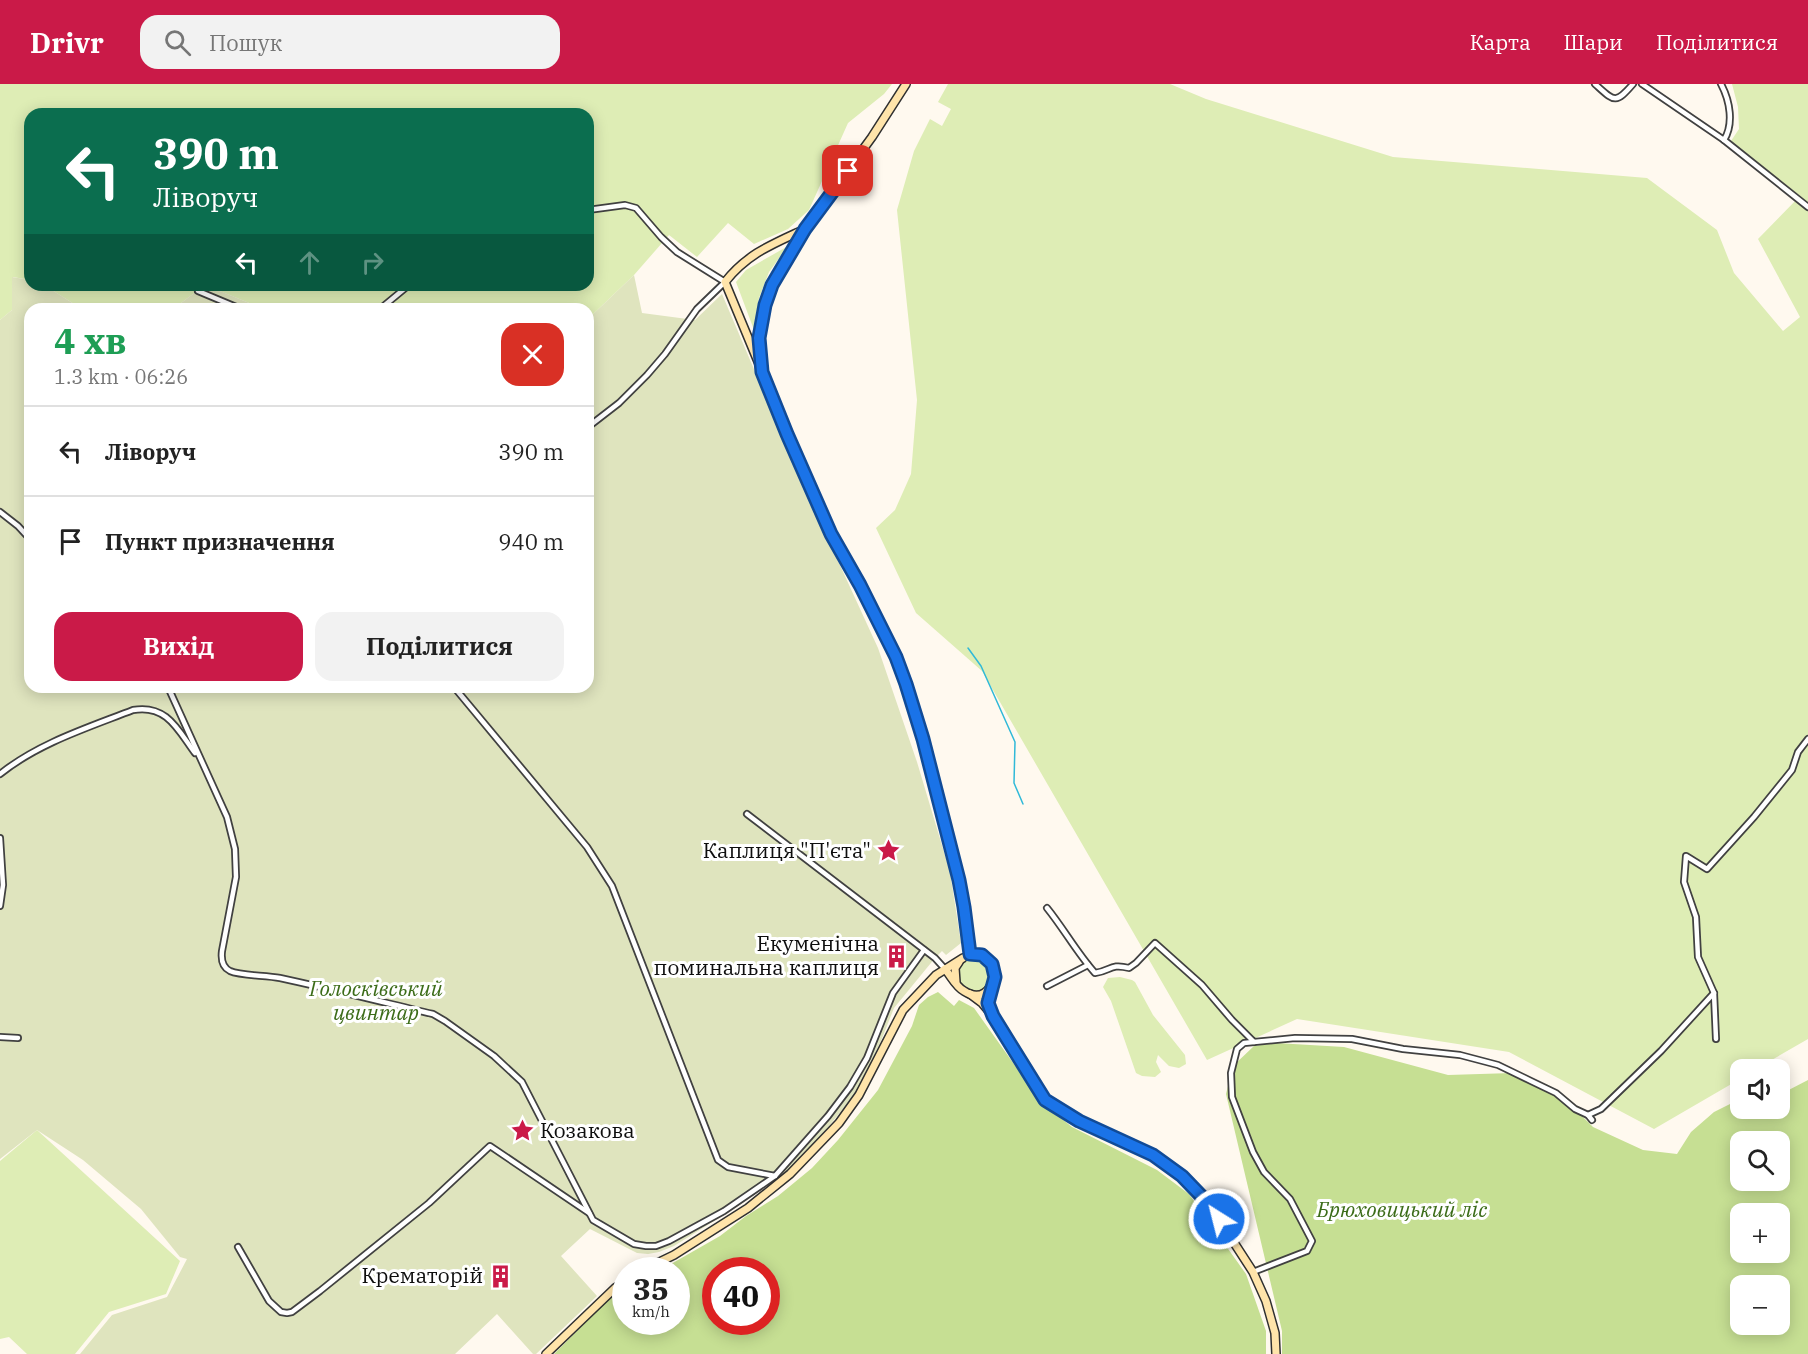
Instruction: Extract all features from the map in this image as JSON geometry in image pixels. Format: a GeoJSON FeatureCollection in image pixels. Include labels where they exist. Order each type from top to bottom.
{"type":"FeatureCollection","features":[{"type":"Feature","properties":{"kind":"street"},"geometry":{"type":"LineString","coordinates":[[762,372],[759,338],[765,305],[772,285],[805,229],[863,151],[906,84]]}},
{"type":"Feature","properties":{"kind":"street"},"geometry":{"type":"LineString","coordinates":[[1595,84],[1615,99],[1620,98],[1633,84]]}},
{"type":"Feature","properties":{"kind":"street"},"geometry":{"type":"LineString","coordinates":[[1642,84],[1724,140],[1808,207]]}},
{"type":"Feature","properties":{"kind":"street"},"geometry":{"type":"LineString","coordinates":[[1721,84],[1728,98],[1730,120],[1728,134],[1724,140]]}},
{"type":"Feature","properties":{"kind":"street"},"geometry":{"type":"LineString","coordinates":[[594,209],[625,205],[636,208],[677,252],[725,282],[831,534],[860,585],[896,657],[906,684],[923,739],[959,880],[970,954]]}},
{"type":"Feature","properties":{"kind":"street"},"geometry":{"type":"LineString","coordinates":[[594,422],[619,403],[647,375],[697,309],[738,267],[756,253],[805,229]]}},
{"type":"Feature","properties":{"kind":"street"},"geometry":{"type":"LineString","coordinates":[[198,291],[227,303]]}},
{"type":"Feature","properties":{"kind":"street"},"geometry":{"type":"LineString","coordinates":[[387,303],[401,291]]}},
{"type":"Feature","properties":{"kind":"street"},"geometry":{"type":"LineString","coordinates":[[0,512],[24,532]]}},
{"type":"Feature","properties":{"kind":"street"},"geometry":{"type":"LineString","coordinates":[[171,693],[227,817],[235,849],[236,877],[221,959],[223,965],[232,972],[278,978],[433,1014],[445,1021],[494,1056],[522,1082],[593,1220],[634,1244],[656,1246],[669,1241],[724,1211],[775,1176],[828,1116],[850,1087],[867,1058],[893,993],[924,950]]}},
{"type":"Feature","properties":{"kind":"street"},"geometry":{"type":"LineString","coordinates":[[459,693],[587,847],[612,886],[718,1160],[728,1167],[775,1176]]}},
{"type":"Feature","properties":{"kind":"street"},"geometry":{"type":"LineString","coordinates":[[0,774],[22,758],[46,745],[133,710],[144,708],[153,709],[164,715],[176,726],[202,763]]}},
{"type":"Feature","properties":{"kind":"street"},"geometry":{"type":"LineString","coordinates":[[1716,1039],[1714,993],[1698,957],[1696,917],[1684,882],[1686,856],[1707,869],[1792,770],[1798,752],[1808,739]]}},
{"type":"Feature","properties":{"kind":"street"},"geometry":{"type":"LineString","coordinates":[[747,814],[935,958],[964,992],[982,1003],[993,1016],[1045,1100],[1079,1121],[1153,1155],[1182,1176],[1207,1202],[1253,1272],[1266,1301],[1275,1333],[1276,1354]]}},
{"type":"Feature","properties":{"kind":"street"},"geometry":{"type":"LineString","coordinates":[[0,838],[3,885],[0,906]]}},
{"type":"Feature","properties":{"kind":"street"},"geometry":{"type":"LineString","coordinates":[[1047,908],[1095,973],[1117,965],[1129,968],[1155,943],[1202,985],[1254,1042]]}},
{"type":"Feature","properties":{"kind":"street"},"geometry":{"type":"LineString","coordinates":[[670,1257],[748,1208],[790,1174],[838,1123],[859,1095],[903,1010],[936,975],[970,954],[982,955],[992,964],[995,977],[988,998],[993,1016]]}},
{"type":"Feature","properties":{"kind":"street"},"geometry":{"type":"LineString","coordinates":[[956,982],[955,968],[963,958]]}},
{"type":"Feature","properties":{"kind":"street"},"geometry":{"type":"LineString","coordinates":[[1047,986],[1088,965]]}},
{"type":"Feature","properties":{"kind":"street"},"geometry":{"type":"LineString","coordinates":[[970,994],[983,993],[993,983]]}},
{"type":"Feature","properties":{"kind":"street"},"geometry":{"type":"LineString","coordinates":[[1253,1272],[1307,1251],[1312,1241],[1290,1199],[1264,1172],[1253,1152],[1232,1097],[1232,1062],[1237,1049],[1244,1043],[1295,1038],[1352,1040],[1403,1049],[1460,1055],[1498,1065],[1531,1080],[1556,1093],[1590,1118],[1661,1051],[1714,993]]}},
{"type":"Feature","properties":{"kind":"street"},"geometry":{"type":"LineString","coordinates":[[0,1037],[18,1038]]}},
{"type":"Feature","properties":{"kind":"street"},"geometry":{"type":"LineString","coordinates":[[238,1247],[268,1301],[280,1312],[292,1312],[429,1203],[490,1146],[590,1214]]}},
{"type":"Feature","properties":{"kind":"street"},"geometry":{"type":"LineString","coordinates":[[546,1354],[612,1291]]}},
{"type":"Feature","properties":{"kind":"green space"},"geometry":{"type":"Polygon","coordinates":[[[0,84],[892,84],[884,94],[848,123],[809,210],[788,229],[754,244],[728,223],[697,257],[669,235],[634,275],[594,313],[594,303],[249,303],[220,291],[594,291],[594,108],[24,108],[24,279],[13,277],[12,310],[0,320],[0,84]]]}},
{"type":"Feature","properties":{"kind":"green space"},"geometry":{"type":"Polygon","coordinates":[[[948,84],[1170,84],[1206,99],[1393,157],[1647,178],[1717,230],[1734,273],[1783,331],[1800,317],[1758,239],[1800,196],[1731,141],[1739,129],[1738,107],[1732,84],[1808,84],[1808,1039],[1773,1059],[1730,1059],[1730,1085],[1654,1129],[1509,1052],[1297,1019],[1207,1060],[982,671],[916,613],[876,528],[895,510],[911,474],[917,400],[897,210],[914,151],[930,119],[942,126],[951,109],[938,102],[948,84]]]}},
{"type":"Feature","properties":{"kind":"green space"},"geometry":{"type":"Polygon","coordinates":[[[788,246],[769,272],[759,298],[754,330],[736,282],[746,270],[788,246]]]}},
{"type":"Feature","properties":{"kind":"green space","name":"Голосківський цвинтар"},"geometry":{"type":"Polygon","coordinates":[[[634,275],[642,313],[695,320],[722,294],[805,489],[878,648],[917,762],[950,872],[961,943],[946,955],[942,951],[894,1008],[855,1094],[821,1136],[785,1173],[735,1208],[674,1246],[659,1252],[637,1253],[590,1229],[561,1256],[597,1296],[536,1354],[533,1354],[497,1314],[455,1354],[80,1354],[112,1315],[167,1297],[187,1259],[180,1257],[141,1209],[83,1160],[37,1130],[0,1159],[0,320],[12,310],[12,277],[24,279],[24,291],[54,291],[72,303],[24,303],[24,693],[594,693],[594,313],[634,275]]]}},
{"type":"Feature","properties":{"kind":"green space"},"geometry":{"type":"Polygon","coordinates":[[[54,291],[197,291],[181,303],[72,303],[54,291]]]}},
{"type":"Feature","properties":{"kind":"green space"},"geometry":{"type":"Polygon","coordinates":[[[197,291],[220,291],[249,303],[181,303],[197,291]]]}},
{"type":"Feature","properties":{"kind":"green space"},"geometry":{"type":"Polygon","coordinates":[[[971,954],[987,958],[993,983],[977,995],[960,988],[955,968],[971,954]]]}},
{"type":"Feature","properties":{"kind":"green space"},"geometry":{"type":"Polygon","coordinates":[[[1120,977],[1135,982],[1153,1015],[1185,1055],[1186,1064],[1179,1068],[1169,1066],[1158,1055],[1156,1062],[1161,1072],[1155,1077],[1136,1073],[1111,1001],[1103,987],[1108,978],[1120,977]]]}},
{"type":"Feature","properties":{"kind":"green space"},"geometry":{"type":"Polygon","coordinates":[[[938,992],[954,1006],[959,1000],[974,1008],[1041,1102],[1072,1127],[1157,1170],[1189,1194],[1246,1274],[1266,1331],[1266,1354],[554,1354],[612,1296],[612,1335],[690,1335],[690,1257],[683,1257],[720,1236],[778,1196],[812,1168],[878,1090],[912,1026],[919,1005],[938,992]]]}},
{"type":"Feature","properties":{"kind":"green space","name":"Брюховицький ліс"},"geometry":{"type":"Polygon","coordinates":[[[1276,1043],[1344,1047],[1448,1075],[1512,1073],[1531,1081],[1575,1109],[1593,1127],[1643,1150],[1677,1154],[1691,1132],[1714,1112],[1730,1104],[1730,1119],[1790,1119],[1790,1089],[1808,1080],[1808,1354],[1282,1354],[1282,1331],[1226,1094],[1233,1066],[1254,1046],[1276,1043]]]}},
{"type":"Feature","properties":{"kind":"green space"},"geometry":{"type":"Polygon","coordinates":[[[37,1130],[180,1261],[166,1294],[109,1312],[75,1354],[27,1354],[9,1337],[0,1339],[0,1161],[37,1130]]]}},
{"type":"Feature","properties":{"kind":"waterway"},"geometry":{"type":"LineString","coordinates":[[968,648],[981,666],[1015,742],[1014,783],[1023,804]]}},
{"type":"Feature","properties":{"kind":"place","name":"Каплиця \"П'єта\""},"geometry":{"type":"Point","coordinates":[889,851]}},
{"type":"Feature","properties":{"kind":"place","name":"Екуменічна поминальна каплиця"},"geometry":{"type":"Point","coordinates":[897,956]}},
{"type":"Feature","properties":{"kind":"place","name":"Козакова"},"geometry":{"type":"Point","coordinates":[522,1131]}},
{"type":"Feature","properties":{"kind":"place","name":"Крематорій"},"geometry":{"type":"Point","coordinates":[501,1276]}},
{"type":"Feature","properties":{"kind":"route"},"geometry":{"type":"LineString","coordinates":[[848,171],[805,229],[772,285],[765,305],[759,338],[762,372],[831,534],[860,585],[896,657],[906,684],[923,739],[959,880],[970,954],[987,958],[994,970],[995,977],[988,998],[993,1016],[1045,1100],[1079,1121],[1153,1155],[1182,1176],[1207,1202],[1219,1219]]}}]}
